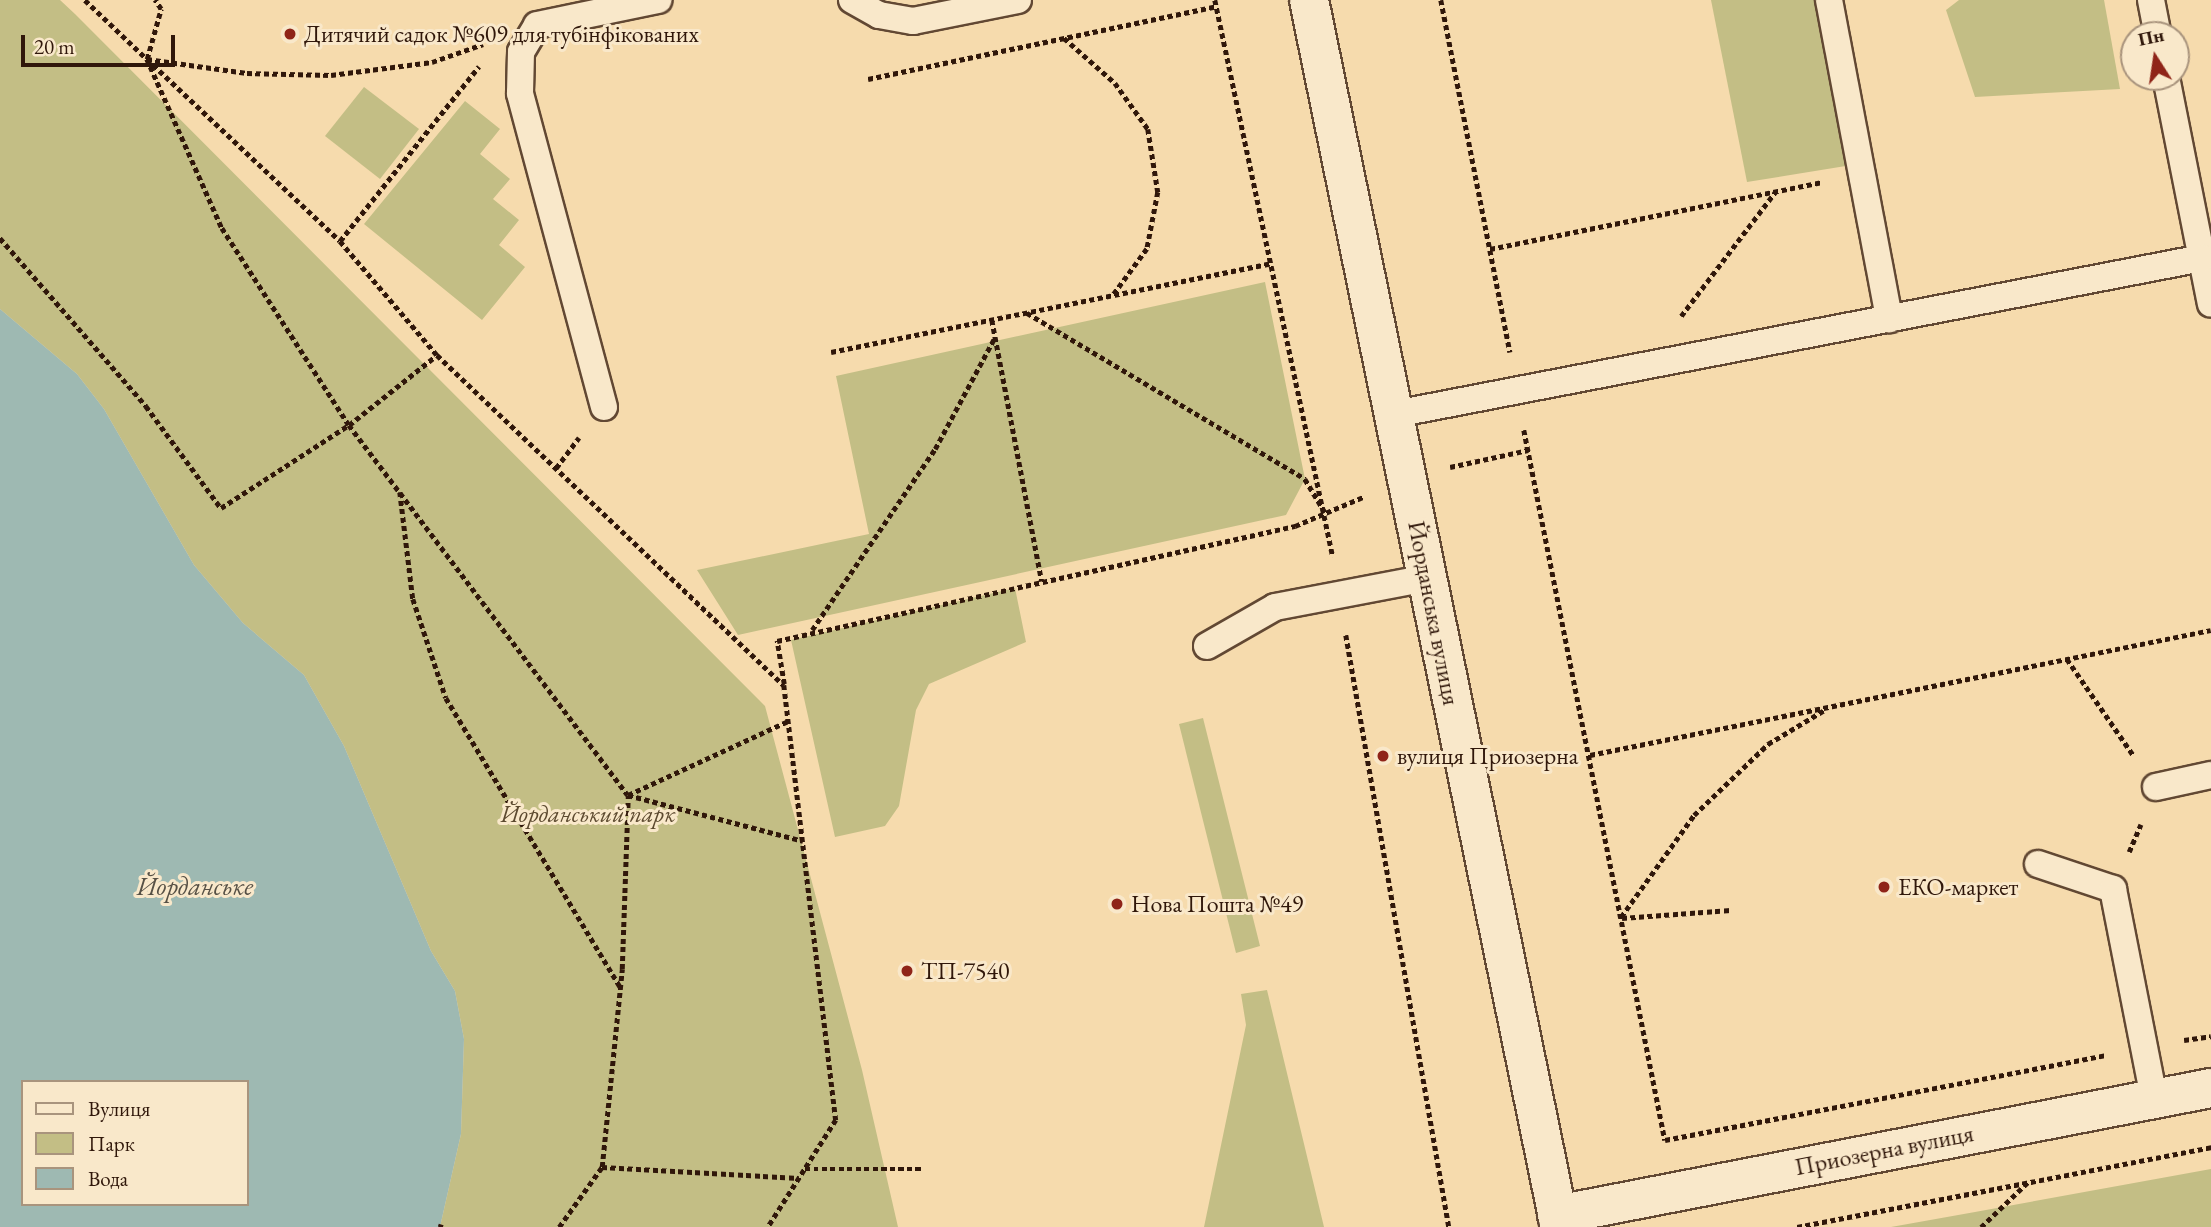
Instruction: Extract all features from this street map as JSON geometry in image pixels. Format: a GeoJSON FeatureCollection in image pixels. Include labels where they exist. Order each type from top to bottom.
{"type":"FeatureCollection","features":[{"type":"Feature","properties":{"kind":"main road","name":"Йорданська вулиця"},"geometry":{"type":"LineString","coordinates":[[1309,0],[1558,1221]]}},
{"type":"Feature","properties":{"kind":"main road","name":"Приозерна вулиця"},"geometry":{"type":"LineString","coordinates":[[1558,1221],[2211,1088]]}},
{"type":"Feature","properties":{"kind":"lane"},"geometry":{"type":"LineString","coordinates":[[604,407],[520,93],[521,52],[537,25],[658,0]]}},
{"type":"Feature","properties":{"kind":"lane"},"geometry":{"type":"LineString","coordinates":[[852,0],[879,15],[913,21],[1018,0]]}},
{"type":"Feature","properties":{"kind":"lane"},"geometry":{"type":"LineString","coordinates":[[1829,0],[1889,319]]}},
{"type":"Feature","properties":{"kind":"lane"},"geometry":{"type":"LineString","coordinates":[[2151,0],[2155,21]]}},
{"type":"Feature","properties":{"kind":"lane"},"geometry":{"type":"LineString","coordinates":[[2169,91],[2211,304]]}},
{"type":"Feature","properties":{"kind":"lane"},"geometry":{"type":"LineString","coordinates":[[1395,414],[2202,258]]}},
{"type":"Feature","properties":{"kind":"lane"},"geometry":{"type":"LineString","coordinates":[[1207,646],[1275,607],[1427,578]]}},
{"type":"Feature","properties":{"kind":"lane"},"geometry":{"type":"LineString","coordinates":[[2156,787],[2211,775]]}},
{"type":"Feature","properties":{"kind":"lane"},"geometry":{"type":"LineString","coordinates":[[2038,863],[2113,889],[2154,1098]]}},
{"type":"Feature","properties":{"kind":"path"},"geometry":{"type":"LineString","coordinates":[[85,0],[340,241],[437,355],[784,685]]}},
{"type":"Feature","properties":{"kind":"path"},"geometry":{"type":"LineString","coordinates":[[155,0],[161,9],[147,59],[222,228],[349,425],[628,795],[803,841]]}},
{"type":"Feature","properties":{"kind":"path"},"geometry":{"type":"LineString","coordinates":[[1441,0],[1665,1140],[2211,1036]]}},
{"type":"Feature","properties":{"kind":"path"},"geometry":{"type":"LineString","coordinates":[[868,79],[1216,6]]}},
{"type":"Feature","properties":{"kind":"path"},"geometry":{"type":"LineString","coordinates":[[147,59],[247,73],[331,75],[432,62],[537,25]]}},
{"type":"Feature","properties":{"kind":"path"},"geometry":{"type":"LineString","coordinates":[[340,241],[501,38]]}},
{"type":"Feature","properties":{"kind":"path"},"geometry":{"type":"LineString","coordinates":[[1064,38],[1115,83],[1148,129],[1158,192],[1147,249],[1114,295]]}},
{"type":"Feature","properties":{"kind":"path"},"geometry":{"type":"LineString","coordinates":[[1490,249],[1862,174]]}},
{"type":"Feature","properties":{"kind":"path"},"geometry":{"type":"LineString","coordinates":[[1643,366],[1776,192]]}},
{"type":"Feature","properties":{"kind":"path"},"geometry":{"type":"LineString","coordinates":[[0,238],[146,406],[221,508],[349,425],[437,355]]}},
{"type":"Feature","properties":{"kind":"path"},"geometry":{"type":"LineString","coordinates":[[831,352],[1272,263]]}},
{"type":"Feature","properties":{"kind":"path"},"geometry":{"type":"LineString","coordinates":[[1026,312],[1305,479],[1327,516]]}},
{"type":"Feature","properties":{"kind":"path"},"geometry":{"type":"LineString","coordinates":[[992,320],[1042,581]]}},
{"type":"Feature","properties":{"kind":"path"},"geometry":{"type":"LineString","coordinates":[[812,630],[935,449],[995,337]]}},
{"type":"Feature","properties":{"kind":"path"},"geometry":{"type":"LineString","coordinates":[[768,1227],[836,1120],[777,641],[812,630],[1327,516],[1407,476],[1528,450]]}},
{"type":"Feature","properties":{"kind":"path"},"geometry":{"type":"LineString","coordinates":[[399,491],[413,599],[446,698],[620,986]]}},
{"type":"Feature","properties":{"kind":"path"},"geometry":{"type":"LineString","coordinates":[[1590,755],[2211,630]]}},
{"type":"Feature","properties":{"kind":"path"},"geometry":{"type":"LineString","coordinates":[[2067,659],[2156,787],[2113,889]]}},
{"type":"Feature","properties":{"kind":"path"},"geometry":{"type":"LineString","coordinates":[[1621,918],[1694,815],[1768,744],[1829,707]]}},
{"type":"Feature","properties":{"kind":"path"},"geometry":{"type":"LineString","coordinates":[[628,795],[788,722]]}},
{"type":"Feature","properties":{"kind":"path"},"geometry":{"type":"LineString","coordinates":[[559,1227],[602,1167],[620,986],[628,795]]}},
{"type":"Feature","properties":{"kind":"path"},"geometry":{"type":"LineString","coordinates":[[1621,918],[1731,909]]}},
{"type":"Feature","properties":{"kind":"path"},"geometry":{"type":"LineString","coordinates":[[1797,1227],[2211,1147]]}},
{"type":"Feature","properties":{"kind":"path"},"geometry":{"type":"LineString","coordinates":[[602,1167],[799,1178]]}},
{"type":"Feature","properties":{"kind":"path"},"geometry":{"type":"LineString","coordinates":[[805,1169],[921,1169]]}},
{"type":"Feature","properties":{"kind":"path"},"geometry":{"type":"LineString","coordinates":[[1981,1227],[2028,1182]]}},
{"type":"Feature","properties":{"kind":"green space","name":"Йорданський парк"},"geometry":{"type":"Polygon","coordinates":[[[0,0],[60,0],[765,706],[862,1070],[898,1227],[440,1227],[461,1134],[464,1039],[455,991],[431,951],[344,746],[304,675],[243,623],[194,565],[104,409],[77,374],[0,309],[0,0]]]}},
{"type":"Feature","properties":{"kind":"green space"},"geometry":{"type":"Polygon","coordinates":[[[1711,0],[1821,0],[1858,164],[1747,182],[1711,0]]]}},
{"type":"Feature","properties":{"kind":"green space"},"geometry":{"type":"Polygon","coordinates":[[[1959,0],[2104,0],[2120,89],[1975,97],[1946,10],[1959,0]]]}},
{"type":"Feature","properties":{"kind":"green space"},"geometry":{"type":"Polygon","coordinates":[[[364,87],[419,129],[380,179],[325,136],[364,87]]]}},
{"type":"Feature","properties":{"kind":"green space"},"geometry":{"type":"Polygon","coordinates":[[[465,101],[500,129],[480,154],[510,179],[493,199],[519,220],[499,245],[525,267],[482,320],[364,224],[465,101]]]}},
{"type":"Feature","properties":{"kind":"green space"},"geometry":{"type":"Polygon","coordinates":[[[1265,282],[1305,479],[1286,515],[738,635],[697,570],[869,534],[836,376],[1265,282]]]}},
{"type":"Feature","properties":{"kind":"green space"},"geometry":{"type":"Polygon","coordinates":[[[1015,588],[1026,642],[929,684],[916,710],[899,806],[885,826],[835,837],[791,640],[1015,588]]]}},
{"type":"Feature","properties":{"kind":"green space"},"geometry":{"type":"Polygon","coordinates":[[[1203,718],[1260,946],[1236,953],[1179,724],[1203,718]]]}},
{"type":"Feature","properties":{"kind":"green space"},"geometry":{"type":"Polygon","coordinates":[[[1267,990],[1324,1227],[1204,1227],[1246,1025],[1241,994],[1267,990]]]}},
{"type":"Feature","properties":{"kind":"green space"},"geometry":{"type":"Polygon","coordinates":[[[2211,1169],[2211,1227],[1891,1227],[1975,1212],[2211,1169]]]}},
{"type":"Feature","properties":{"kind":"water","name":"Йорданське"},"geometry":{"type":"Polygon","coordinates":[[[0,309],[77,374],[104,409],[194,565],[243,623],[304,675],[344,746],[431,951],[455,991],[464,1039],[461,1134],[440,1227],[0,1227],[0,309]]]}},
{"type":"Feature","properties":{"kind":"place","name":"Дитячий садок №609 для тубінфікованих"},"geometry":{"type":"Point","coordinates":[290,34]}},
{"type":"Feature","properties":{"kind":"place","name":"вулиця Приозерна"},"geometry":{"type":"Point","coordinates":[1383,756]}},
{"type":"Feature","properties":{"kind":"place","name":"ЕКО-маркет"},"geometry":{"type":"Point","coordinates":[1884,887]}},
{"type":"Feature","properties":{"kind":"place","name":"Нова Пошта №49"},"geometry":{"type":"Point","coordinates":[1117,904]}},
{"type":"Feature","properties":{"kind":"place","name":"ТП-7540"},"geometry":{"type":"Point","coordinates":[907,971]}}]}
